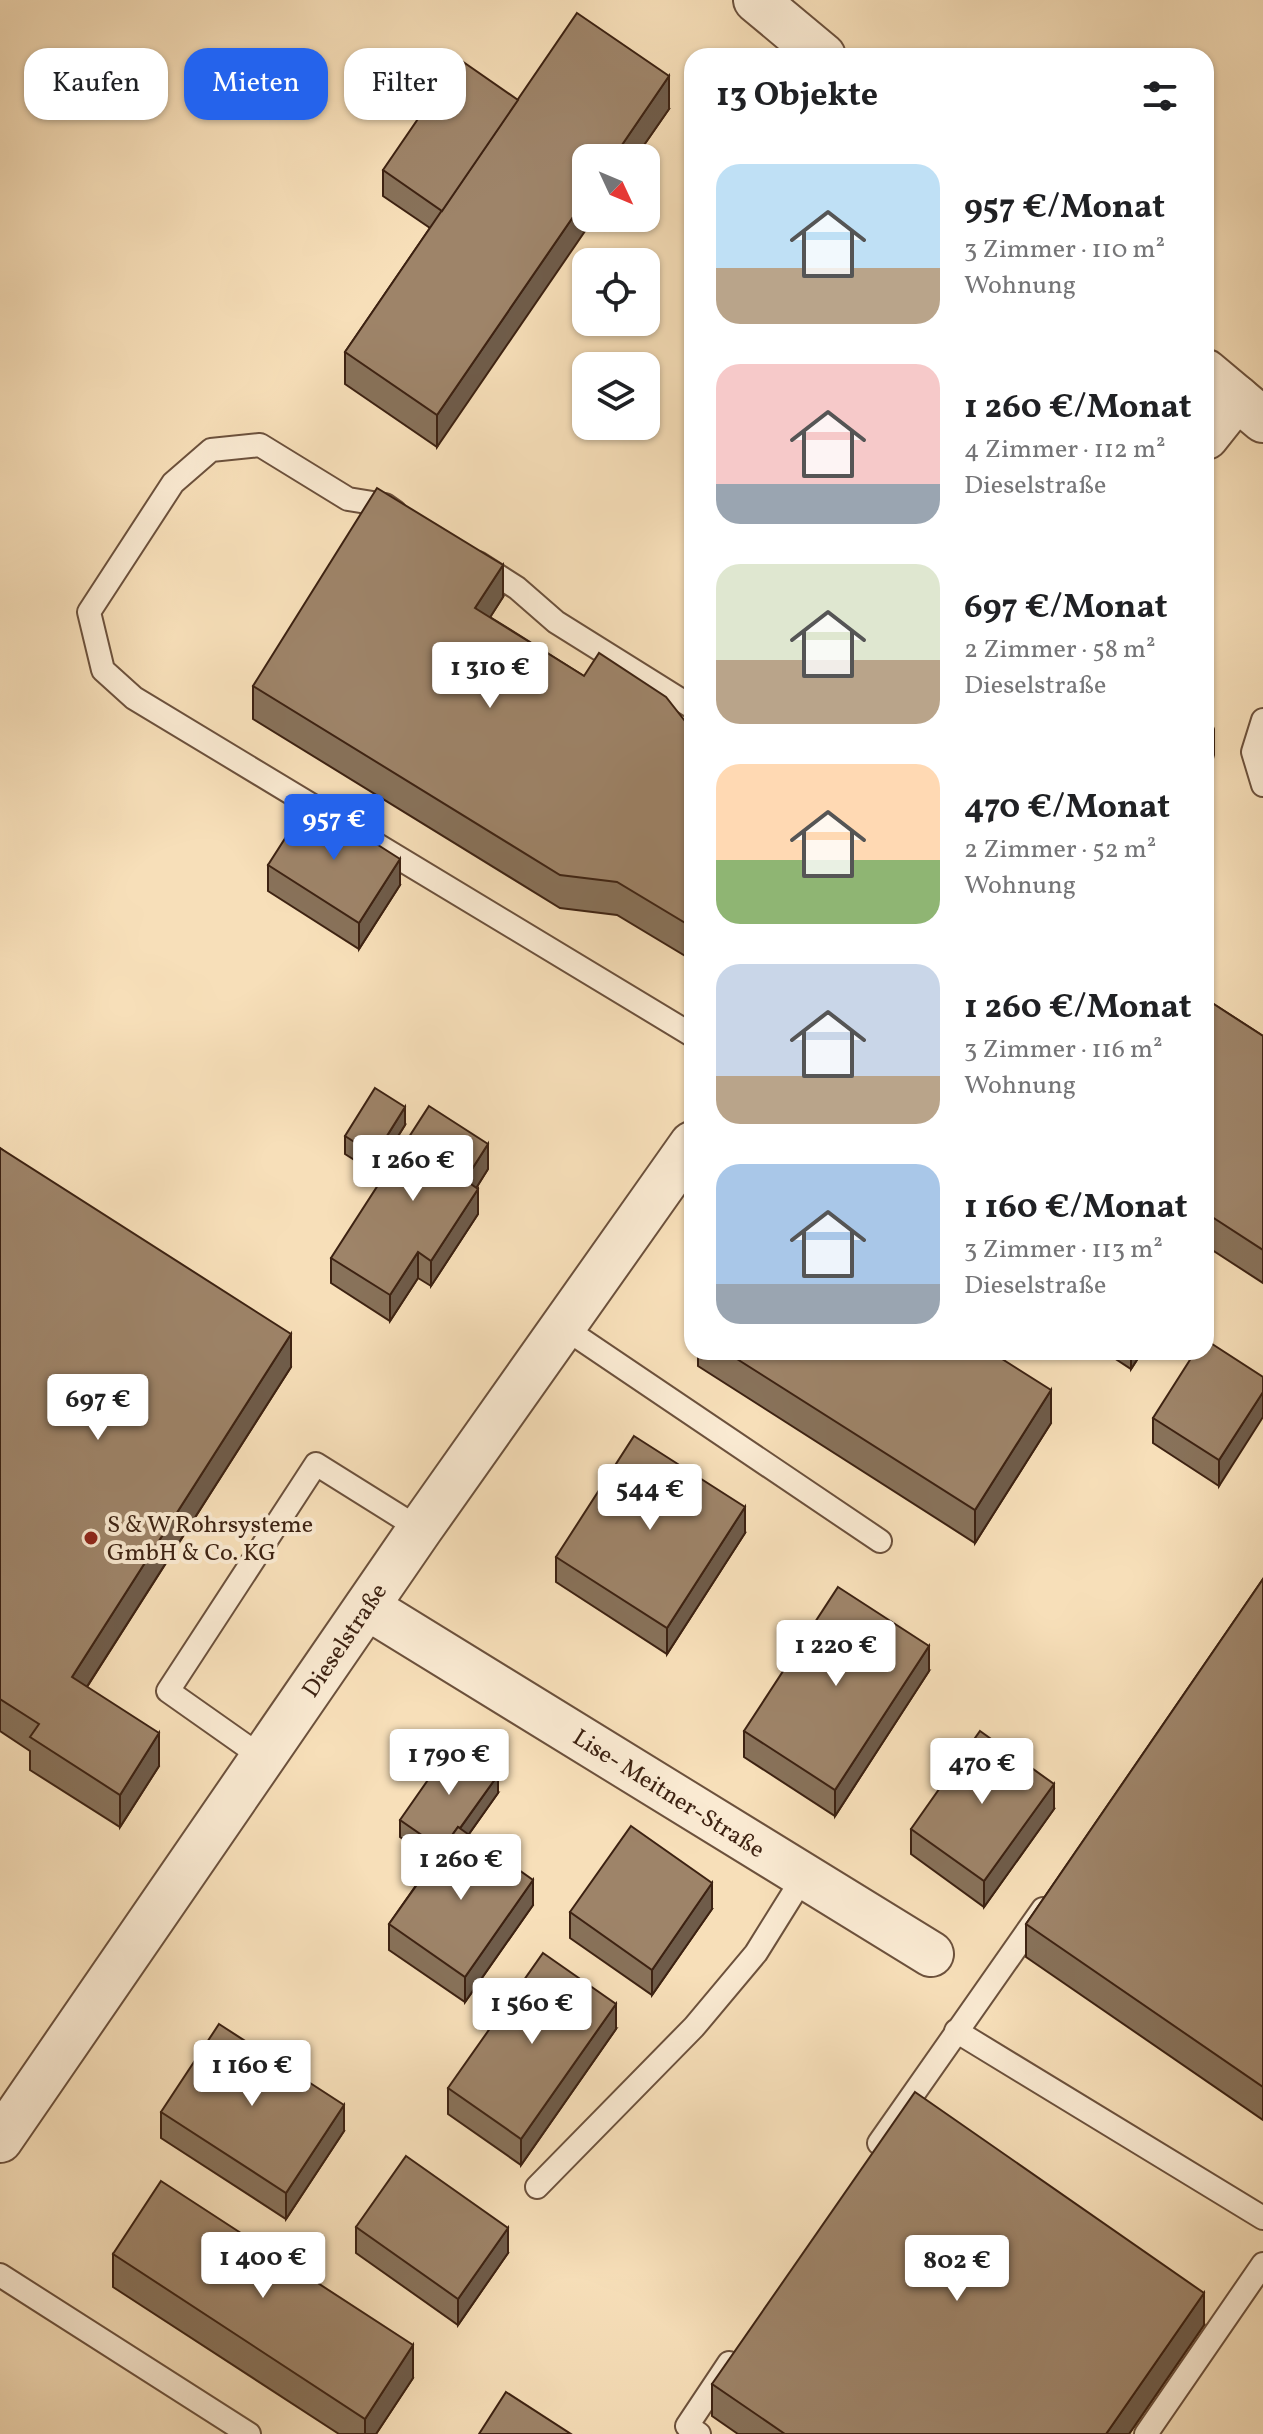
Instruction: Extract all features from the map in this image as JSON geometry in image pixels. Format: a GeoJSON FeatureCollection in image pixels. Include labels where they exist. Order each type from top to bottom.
{"type":"FeatureCollection","features":[{"type":"Feature","properties":{"kind":"street"},"geometry":{"type":"LineString","coordinates":[[756,0],[813,48]]}},
{"type":"Feature","properties":{"kind":"street"},"geometry":{"type":"LineString","coordinates":[[1214,426],[1235,397]]}},
{"type":"Feature","properties":{"kind":"street","name":"Dieselstraße"},"geometry":{"type":"LineString","coordinates":[[0,2140],[420,1529],[684,1155]]}},
{"type":"Feature","properties":{"kind":"street","name":"Lise- Meitner-Straße"},"geometry":{"type":"LineString","coordinates":[[367,1607],[931,1954]]}},
{"type":"Feature","properties":{"kind":"lane"},"geometry":{"type":"LineString","coordinates":[[411,522],[385,505],[348,499],[260,445],[211,450],[173,483],[89,612],[103,670],[134,698],[684,1030]]}},
{"type":"Feature","properties":{"kind":"lane"},"geometry":{"type":"LineString","coordinates":[[464,555],[517,588],[556,622],[684,702]]}},
{"type":"Feature","properties":{"kind":"lane"},"geometry":{"type":"LineString","coordinates":[[1263,720],[1253,752],[1263,785]]}},
{"type":"Feature","properties":{"kind":"lane"},"geometry":{"type":"LineString","coordinates":[[563,1327],[880,1541]]}},
{"type":"Feature","properties":{"kind":"lane"},"geometry":{"type":"LineString","coordinates":[[263,1758],[168,1691],[316,1464],[420,1529]]}},
{"type":"Feature","properties":{"kind":"lane"},"geometry":{"type":"LineString","coordinates":[[537,2187],[694,2027],[756,1953],[804,1876]]}},
{"type":"Feature","properties":{"kind":"lane"},"geometry":{"type":"LineString","coordinates":[[866,2163],[1055,1891]]}},
{"type":"Feature","properties":{"kind":"lane"},"geometry":{"type":"LineString","coordinates":[[956,2031],[1263,2218]]}},
{"type":"Feature","properties":{"kind":"lane"},"geometry":{"type":"LineString","coordinates":[[1146,2434],[1263,2264]]}},
{"type":"Feature","properties":{"kind":"lane"},"geometry":{"type":"LineString","coordinates":[[0,2275],[249,2434]]}},
{"type":"Feature","properties":{"kind":"lane"},"geometry":{"type":"LineString","coordinates":[[699,2434],[687,2426],[741,2347]]}},
{"type":"Feature","properties":{"kind":"building"},"geometry":{"type":"Polygon","coordinates":[[[577,13],[669,76],[623,144],[572,144],[572,218],[437,415],[345,352],[577,13]]]}},
{"type":"Feature","properties":{"kind":"building"},"geometry":{"type":"Polygon","coordinates":[[[466,64],[518,100],[442,211],[383,170],[417,120],[466,120],[466,64]]]}},
{"type":"Feature","properties":{"kind":"building"},"geometry":{"type":"Polygon","coordinates":[[[377,488],[503,565],[475,608],[584,676],[599,653],[666,697],[684,720],[684,922],[617,882],[560,875],[253,686],[377,488]]]}},
{"type":"Feature","properties":{"kind":"building"},"geometry":{"type":"Polygon","coordinates":[[[309,801],[400,859],[359,923],[268,865],[309,801]]]}},
{"type":"Feature","properties":{"kind":"building"},"geometry":{"type":"Polygon","coordinates":[[[1214,1004],[1263,1036],[1263,1250],[1214,1218],[1214,1004]]]}},
{"type":"Feature","properties":{"kind":"building"},"geometry":{"type":"Polygon","coordinates":[[[375,1088],[405,1107],[375,1155],[345,1136],[375,1088]]]}},
{"type":"Feature","properties":{"kind":"building"},"geometry":{"type":"Polygon","coordinates":[[[429,1106],[488,1144],[465,1180],[478,1189],[431,1261],[418,1252],[390,1295],[331,1258],[429,1106]]]}},
{"type":"Feature","properties":{"kind":"building","name":"S & W Rohrsysteme GmbH & Co. KG"},"geometry":{"type":"Polygon","coordinates":[[[0,1148],[291,1334],[72,1677],[159,1733],[120,1795],[30,1737],[39,1724],[0,1699],[0,1148]]]}},
{"type":"Feature","properties":{"kind":"building"},"geometry":{"type":"Polygon","coordinates":[[[1214,1345],[1263,1377],[1263,1392],[1219,1460],[1153,1418],[1190,1360],[1214,1360],[1214,1345]]]}},
{"type":"Feature","properties":{"kind":"building"},"geometry":{"type":"Polygon","coordinates":[[[739,1360],[1004,1360],[1051,1390],[975,1510],[739,1360]]]}},
{"type":"Feature","properties":{"kind":"building"},"geometry":{"type":"Polygon","coordinates":[[[634,1436],[745,1507],[667,1628],[556,1557],[634,1436]]]}},
{"type":"Feature","properties":{"kind":"building"},"geometry":{"type":"Polygon","coordinates":[[[1263,1579],[1263,2087],[1026,1924],[1263,1579]]]}},
{"type":"Feature","properties":{"kind":"building"},"geometry":{"type":"Polygon","coordinates":[[[838,1587],[929,1646],[835,1790],[744,1731],[838,1587]]]}},
{"type":"Feature","properties":{"kind":"building"},"geometry":{"type":"Polygon","coordinates":[[[980,1731],[1054,1784],[984,1881],[911,1829],[980,1731]]]}},
{"type":"Feature","properties":{"kind":"building"},"geometry":{"type":"Polygon","coordinates":[[[453,1744],[498,1775],[442,1849],[400,1820],[453,1744]]]}},
{"type":"Feature","properties":{"kind":"building"},"geometry":{"type":"Polygon","coordinates":[[[631,1826],[712,1883],[652,1970],[570,1912],[631,1826]]]}},
{"type":"Feature","properties":{"kind":"building"},"geometry":{"type":"Polygon","coordinates":[[[458,1827],[533,1880],[465,1977],[389,1924],[458,1827]]]}},
{"type":"Feature","properties":{"kind":"building"},"geometry":{"type":"Polygon","coordinates":[[[543,1953],[616,2004],[521,2139],[448,2088],[543,1953]]]}},
{"type":"Feature","properties":{"kind":"building"},"geometry":{"type":"Polygon","coordinates":[[[219,2024],[344,2105],[286,2193],[161,2112],[219,2024]]]}},
{"type":"Feature","properties":{"kind":"building"},"geometry":{"type":"Polygon","coordinates":[[[915,2092],[1204,2293],[1106,2434],[785,2434],[712,2384],[915,2092]]]}},
{"type":"Feature","properties":{"kind":"building"},"geometry":{"type":"Polygon","coordinates":[[[406,2156],[508,2228],[458,2299],[356,2227],[406,2156]]]}},
{"type":"Feature","properties":{"kind":"building"},"geometry":{"type":"Polygon","coordinates":[[[161,2181],[413,2345],[365,2419],[113,2254],[161,2181]]]}},
{"type":"Feature","properties":{"kind":"building"},"geometry":{"type":"Polygon","coordinates":[[[506,2392],[571,2434],[479,2434],[506,2392]]]}},
{"type":"Feature","properties":{"kind":"place","name":"S & W Rohrsysteme GmbH & Co. KG"},"geometry":{"type":"Point","coordinates":[91,1538]}}]}
